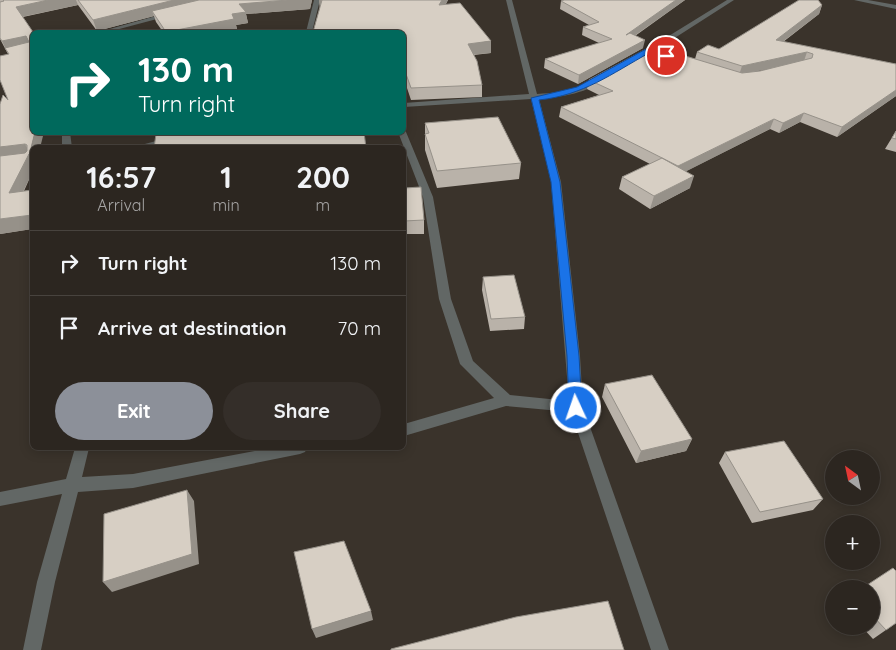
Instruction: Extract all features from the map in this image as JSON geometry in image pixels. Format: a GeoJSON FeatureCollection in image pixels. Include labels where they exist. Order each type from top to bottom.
{"type":"FeatureCollection","features":[{"type":"Feature","properties":{"kind":"street"},"geometry":{"type":"LineString","coordinates":[[310,30],[317,0]]}},
{"type":"Feature","properties":{"kind":"street"},"geometry":{"type":"LineString","coordinates":[[509,0],[556,182],[573,356],[576,408],[660,650]]}},
{"type":"Feature","properties":{"kind":"street"},"geometry":{"type":"LineString","coordinates":[[632,60],[731,0]]}},
{"type":"Feature","properties":{"kind":"street"},"geometry":{"type":"LineString","coordinates":[[857,0],[896,7]]}},
{"type":"Feature","properties":{"kind":"street"},"geometry":{"type":"LineString","coordinates":[[109,30],[180,11]]}},
{"type":"Feature","properties":{"kind":"street"},"geometry":{"type":"LineString","coordinates":[[649,50],[657,53]]}},
{"type":"Feature","properties":{"kind":"street"},"geometry":{"type":"LineString","coordinates":[[406,106],[558,95],[580,89],[608,75]]}},
{"type":"Feature","properties":{"kind":"street"},"geometry":{"type":"LineString","coordinates":[[403,135],[428,197],[445,298],[467,364],[506,400]]}},
{"type":"Feature","properties":{"kind":"street"},"geometry":{"type":"LineString","coordinates":[[149,145],[183,138]]}},
{"type":"Feature","properties":{"kind":"street"},"geometry":{"type":"LineString","coordinates":[[406,429],[506,400],[576,408]]}},
{"type":"Feature","properties":{"kind":"street"},"geometry":{"type":"LineString","coordinates":[[32,650],[46,582],[82,450]]}},
{"type":"Feature","properties":{"kind":"street"},"geometry":{"type":"LineString","coordinates":[[0,499],[73,485],[133,481],[290,450]]}},
{"type":"Feature","properties":{"kind":"building"},"geometry":{"type":"Polygon","coordinates":[[[48,0],[16,7],[32,30],[30,30],[30,135],[34,135],[32,145],[30,145],[29,156],[29,154],[9,193],[30,190],[30,215],[0,219],[0,156],[25,153],[27,145],[0,147],[0,104],[3,95],[8,100],[0,80],[0,56],[9,54],[5,48],[29,42],[26,36],[2,41],[0,38],[0,2],[48,0]]]}},
{"type":"Feature","properties":{"kind":"building"},"geometry":{"type":"Polygon","coordinates":[[[78,0],[174,0],[93,20],[78,0]]]}},
{"type":"Feature","properties":{"kind":"building"},"geometry":{"type":"Polygon","coordinates":[[[199,0],[288,0],[239,4],[246,12],[232,14],[234,19],[176,30],[165,30],[152,11],[199,0]]]}},
{"type":"Feature","properties":{"kind":"building"},"geometry":{"type":"Polygon","coordinates":[[[322,0],[442,0],[439,5],[460,3],[491,41],[468,44],[477,61],[482,85],[411,88],[406,74],[406,30],[314,30],[322,0]]]}},
{"type":"Feature","properties":{"kind":"building"},"geometry":{"type":"Polygon","coordinates":[[[676,0],[626,35],[630,33],[645,40],[579,75],[545,59],[612,39],[583,27],[599,22],[561,1],[676,0]]]}},
{"type":"Feature","properties":{"kind":"building"},"geometry":{"type":"Polygon","coordinates":[[[799,0],[818,0],[822,5],[776,40],[896,64],[896,90],[842,127],[804,113],[783,123],[774,119],[678,166],[561,107],[613,91],[589,80],[652,46],[742,73],[760,71],[812,58],[813,54],[807,52],[742,66],[697,52],[708,45],[719,49],[799,0]]]}},
{"type":"Feature","properties":{"kind":"building"},"geometry":{"type":"Polygon","coordinates":[[[498,117],[521,163],[437,171],[425,134],[429,133],[425,123],[498,117]]]}},
{"type":"Feature","properties":{"kind":"building"},"geometry":{"type":"Polygon","coordinates":[[[896,131],[896,139],[892,138],[896,131]]]}},
{"type":"Feature","properties":{"kind":"building"},"geometry":{"type":"Polygon","coordinates":[[[156,135],[364,135],[366,145],[154,145],[156,135]]]}},
{"type":"Feature","properties":{"kind":"building"},"geometry":{"type":"Polygon","coordinates":[[[662,158],[694,176],[654,196],[622,177],[662,158]]]}},
{"type":"Feature","properties":{"kind":"building"},"geometry":{"type":"Polygon","coordinates":[[[421,187],[424,220],[406,221],[406,188],[421,187]]]}},
{"type":"Feature","properties":{"kind":"building"},"geometry":{"type":"Polygon","coordinates":[[[514,275],[525,317],[491,319],[483,277],[514,275]]]}},
{"type":"Feature","properties":{"kind":"building"},"geometry":{"type":"Polygon","coordinates":[[[652,375],[692,439],[641,451],[605,384],[652,375]]]}},
{"type":"Feature","properties":{"kind":"building"},"geometry":{"type":"Polygon","coordinates":[[[784,441],[823,499],[760,512],[725,452],[784,441]]]}},
{"type":"Feature","properties":{"kind":"building"},"geometry":{"type":"Polygon","coordinates":[[[187,490],[192,554],[103,582],[104,514],[187,490]]]}},
{"type":"Feature","properties":{"kind":"building"},"geometry":{"type":"Polygon","coordinates":[[[344,541],[371,611],[312,629],[294,552],[344,541]]]}},
{"type":"Feature","properties":{"kind":"building"},"geometry":{"type":"Polygon","coordinates":[[[893,568],[896,571],[896,623],[886,630],[880,624],[880,580],[875,580],[893,568]]]}},
{"type":"Feature","properties":{"kind":"building"},"geometry":{"type":"Polygon","coordinates":[[[608,601],[624,650],[391,650],[516,617],[608,601]]]}},
{"type":"Feature","properties":{"kind":"route"},"geometry":{"type":"LineString","coordinates":[[576,408],[573,356],[556,182],[535,98],[558,95],[580,89],[608,75],[649,50],[666,56]]}}]}
